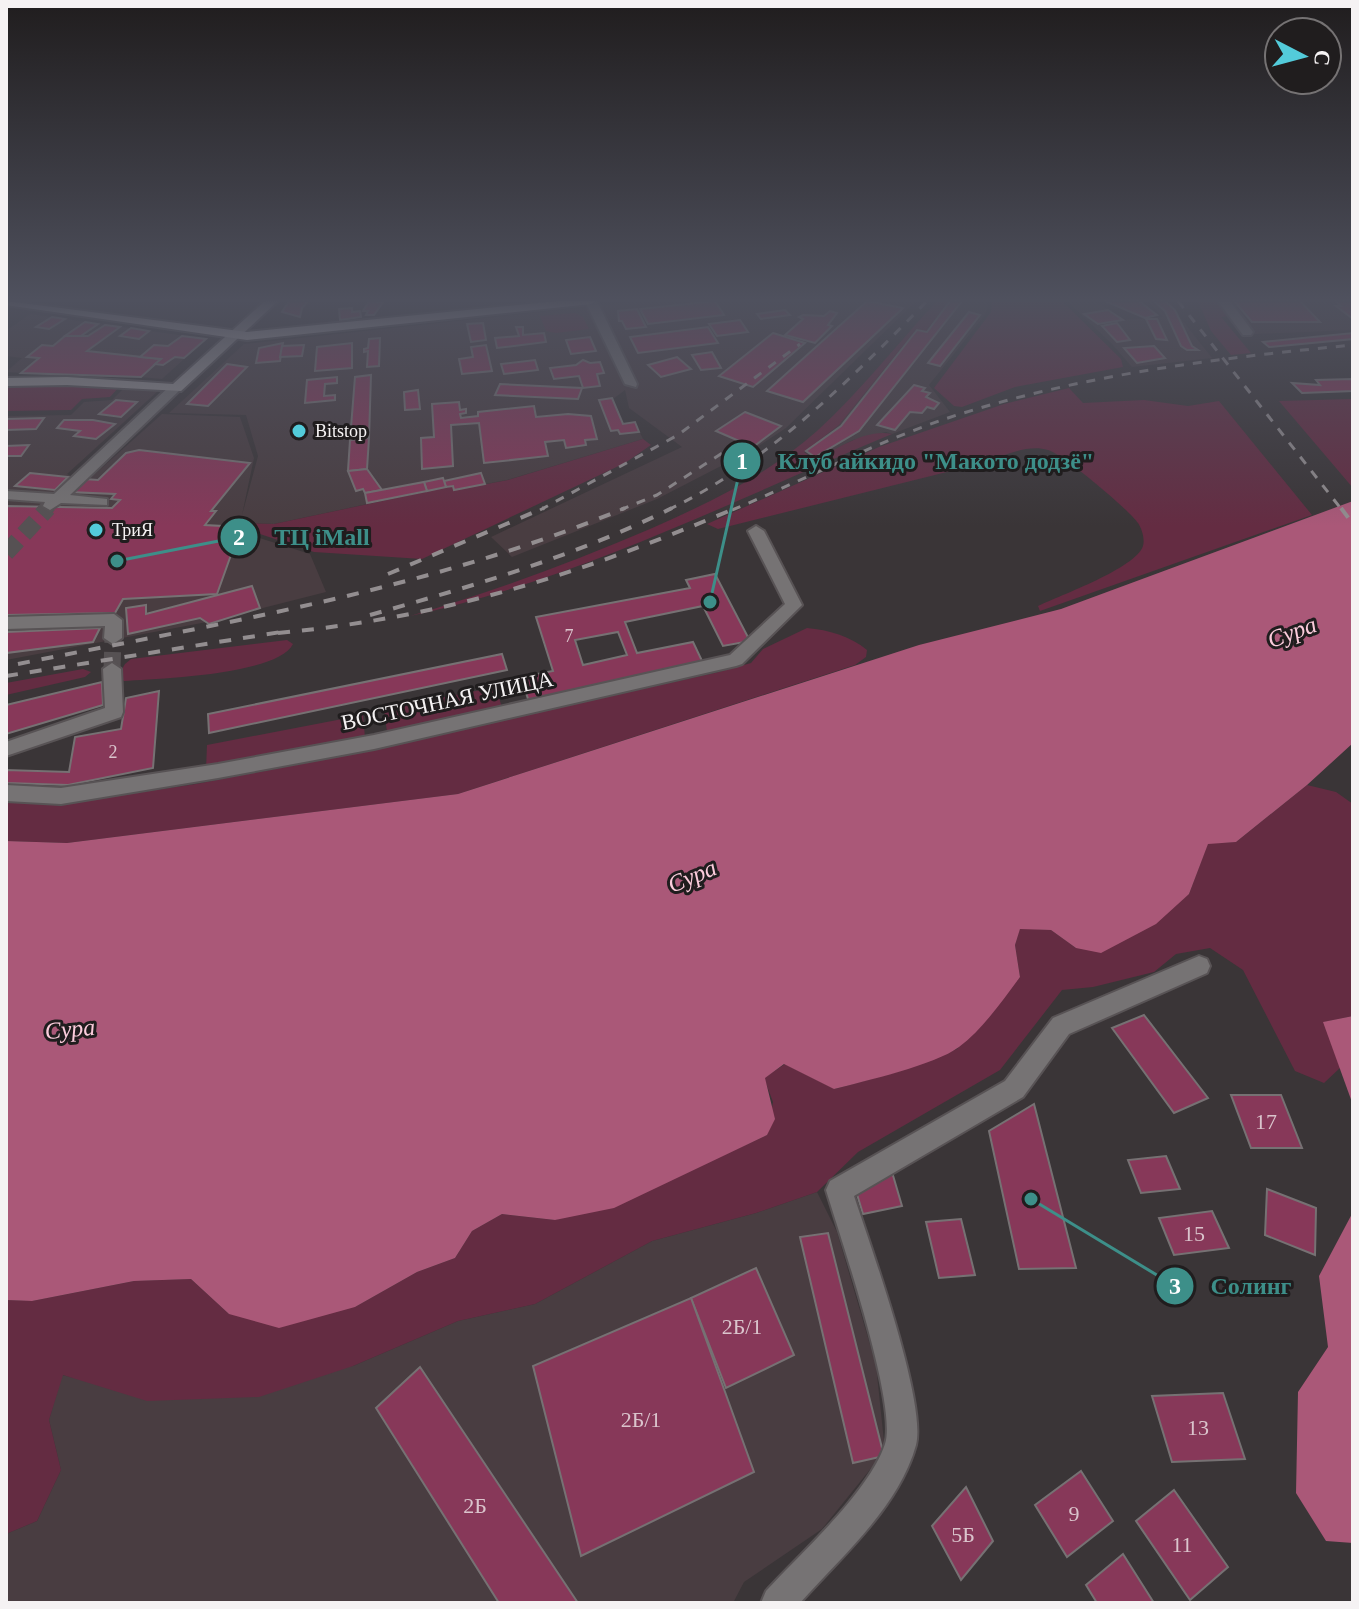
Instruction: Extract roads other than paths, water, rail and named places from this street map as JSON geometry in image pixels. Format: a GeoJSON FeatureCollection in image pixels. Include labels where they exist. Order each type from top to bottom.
{"type":"FeatureCollection","features":[{"type":"Feature","properties":{"kind":"main road"},"geometry":{"type":"LineString","coordinates":[[6,382],[67,381],[176,388],[189,376]]}},
{"type":"Feature","properties":{"kind":"street"},"geometry":{"type":"LineString","coordinates":[[627,376],[631,384]]}},
{"type":"Feature","properties":{"kind":"street"},"geometry":{"type":"LineString","coordinates":[[54,502],[176,388]]}},
{"type":"Feature","properties":{"kind":"street"},"geometry":{"type":"LineString","coordinates":[[6,495],[54,502],[102,502]]}},
{"type":"Feature","properties":{"kind":"street","name":"ВОСТОЧНАЯ УЛИЦА"},"geometry":{"type":"LineString","coordinates":[[6,793],[61,796],[234,768],[374,742],[736,660],[794,605],[756,531]]}},
{"type":"Feature","properties":{"kind":"street"},"geometry":{"type":"LineString","coordinates":[[6,623],[114,620],[113,638]]}},
{"type":"Feature","properties":{"kind":"street"},"geometry":{"type":"LineString","coordinates":[[6,749],[114,712],[112,669]]}},
{"type":"Feature","properties":{"kind":"street"},"geometry":{"type":"LineString","coordinates":[[778,1603],[874,1492],[902,1441],[899,1402],[839,1190],[1014,1089],[1061,1026],[1199,966]]}},
{"type":"Feature","properties":{"kind":"water","name":"Сура"},"geometry":{"type":"Polygon","coordinates":[[[1353,501],[1353,743],[1236,842],[1208,844],[1189,894],[1156,924],[1101,953],[1076,948],[1051,930],[1020,929],[1015,945],[1020,977],[976,1032],[948,1054],[899,1072],[834,1089],[784,1064],[765,1078],[775,1119],[767,1135],[614,1208],[555,1220],[502,1214],[472,1231],[455,1258],[417,1272],[355,1307],[279,1328],[229,1314],[191,1279],[134,1281],[32,1301],[6,1300],[6,841],[67,843],[458,794],[919,645],[1061,609],[1353,501]]]}},
{"type":"Feature","properties":{"kind":"water"},"geometry":{"type":"Polygon","coordinates":[[[1353,1016],[1353,1105],[1323,1022],[1353,1016]]]}},
{"type":"Feature","properties":{"kind":"water"},"geometry":{"type":"Polygon","coordinates":[[[1353,1212],[1353,1543],[1326,1541],[1296,1493],[1298,1392],[1328,1347],[1319,1276],[1353,1212]]]}},
{"type":"Feature","properties":{"kind":"tunnel"},"geometry":{"type":"LineString","coordinates":[[6,553],[48,508]]}},
{"type":"Feature","properties":{"kind":"tunnel"},"geometry":{"type":"LineString","coordinates":[[112,669],[113,638]]}},
{"type":"Feature","properties":{"kind":"railway"},"geometry":{"type":"LineString","coordinates":[[543,509],[678,435],[757,376]]}},
{"type":"Feature","properties":{"kind":"railway"},"geometry":{"type":"LineString","coordinates":[[670,509],[741,468],[852,376]]}},
{"type":"Feature","properties":{"kind":"railway"},"geometry":{"type":"LineString","coordinates":[[732,510],[899,436],[957,415],[1116,376]]}},
{"type":"Feature","properties":{"kind":"railway"},"geometry":{"type":"LineString","coordinates":[[1237,376],[1342,510]]}},
{"type":"Feature","properties":{"kind":"railway"},"geometry":{"type":"LineString","coordinates":[[624,508],[657,495],[738,443]]}},
{"type":"Feature","properties":{"kind":"railway"},"geometry":{"type":"LineString","coordinates":[[18,664],[249,618],[402,582],[477,561],[624,508]]}},
{"type":"Feature","properties":{"kind":"railway"},"geometry":{"type":"LineString","coordinates":[[620,510],[624,508]]}},
{"type":"Feature","properties":{"kind":"railway"},"geometry":{"type":"LineString","coordinates":[[278,633],[399,616],[512,589],[623,553],[736,508]]}},
{"type":"Feature","properties":{"kind":"railway"},"geometry":{"type":"LineString","coordinates":[[1341,508],[1353,524]]}},
{"type":"Feature","properties":{"kind":"railway"},"geometry":{"type":"LineString","coordinates":[[388,574],[543,509]]}},
{"type":"Feature","properties":{"kind":"railway"},"geometry":{"type":"LineString","coordinates":[[370,615],[561,555],[670,509]]}},
{"type":"Feature","properties":{"kind":"railway"},"geometry":{"type":"LineString","coordinates":[[6,676],[287,631]]}},
{"type":"Feature","properties":{"kind":"place","name":"Bitstop"},"geometry":{"type":"Point","coordinates":[299,431]}},
{"type":"Feature","properties":{"kind":"place","name":"ТриЯ"},"geometry":{"type":"Point","coordinates":[96,530]}},
{"type":"Feature","properties":{"kind":"place","name":"ТЦ iMall"},"geometry":{"type":"Point","coordinates":[117,561]}},
{"type":"Feature","properties":{"kind":"place","name":"Клуб айкидо \"Макото додзё\""},"geometry":{"type":"Point","coordinates":[710,602]}},
{"type":"Feature","properties":{"kind":"place","name":"Солинг"},"geometry":{"type":"Point","coordinates":[1031,1199]}}]}
